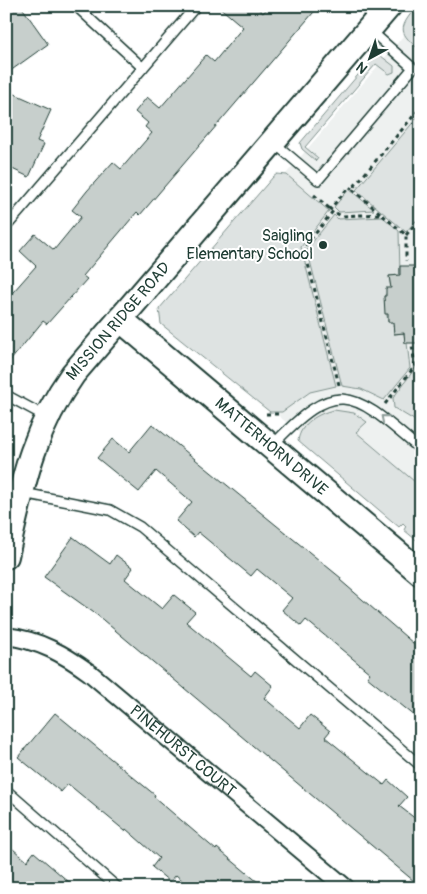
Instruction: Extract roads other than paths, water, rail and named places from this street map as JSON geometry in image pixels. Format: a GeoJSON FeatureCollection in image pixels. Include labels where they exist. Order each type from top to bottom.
{"type":"FeatureCollection","features":[{"type":"Feature","properties":{"kind":"street","name":"MISSION RIDGE ROAD"},"geometry":{"type":"LineString","coordinates":[[6,556],[20,492],[32,451],[46,417],[73,374],[389,6]]}},
{"type":"Feature","properties":{"kind":"street","name":"MATTERHORN DRIVE"},"geometry":{"type":"LineString","coordinates":[[120,319],[277,440],[421,573]]}},
{"type":"Feature","properties":{"kind":"street","name":"PINEHURST COURT"},"geometry":{"type":"LineString","coordinates":[[6,636],[43,644],[68,657],[83,668],[346,888]]}},
{"type":"Feature","properties":{"kind":"lane"},"geometry":{"type":"LineString","coordinates":[[76,6],[143,68]]}},
{"type":"Feature","properties":{"kind":"lane"},"geometry":{"type":"LineString","coordinates":[[6,227],[196,6]]}},
{"type":"Feature","properties":{"kind":"lane"},"geometry":{"type":"LineString","coordinates":[[272,142],[318,180],[413,68],[370,30]]}},
{"type":"Feature","properties":{"kind":"lane"},"geometry":{"type":"LineString","coordinates":[[6,395],[46,417]]}},
{"type":"Feature","properties":{"kind":"lane"},"geometry":{"type":"LineString","coordinates":[[277,440],[299,417],[318,404],[335,398],[356,401],[375,411],[421,450]]}},
{"type":"Feature","properties":{"kind":"lane"},"geometry":{"type":"LineString","coordinates":[[20,492],[110,510],[140,527],[421,766]]}},
{"type":"Feature","properties":{"kind":"lane"},"geometry":{"type":"LineString","coordinates":[[6,790],[118,888]]}},
{"type":"Feature","properties":{"kind":"place","name":"Saigling Elementary School"},"geometry":{"type":"Point","coordinates":[323,245]}}]}
